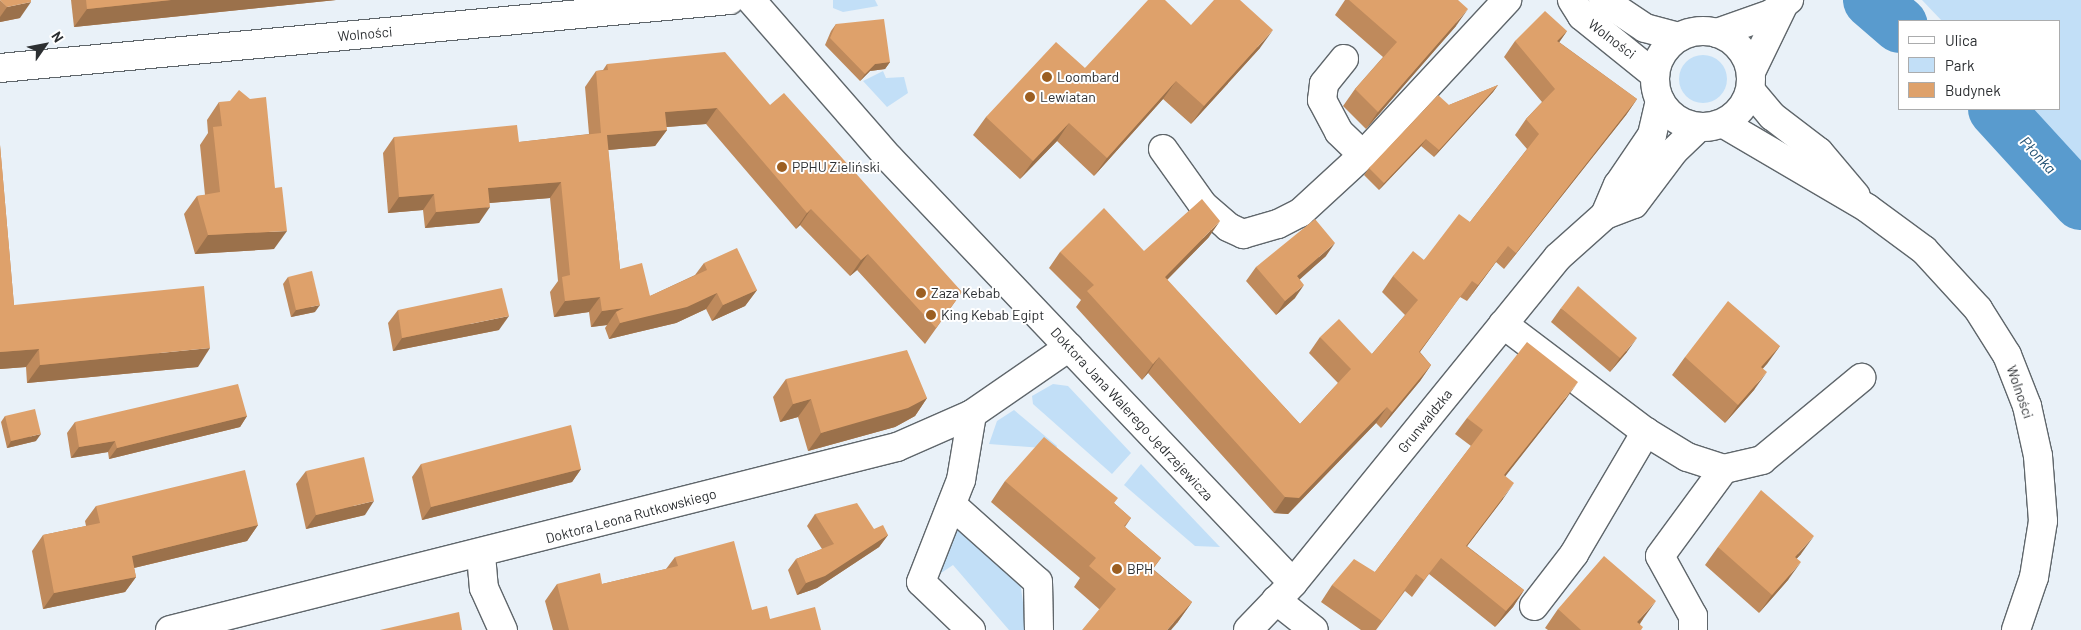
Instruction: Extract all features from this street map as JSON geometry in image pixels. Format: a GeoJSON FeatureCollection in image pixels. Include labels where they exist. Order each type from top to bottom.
{"type":"FeatureCollection","features":[{"type":"Feature","properties":{"kind":"street","name":"Wolności"},"geometry":{"type":"LineString","coordinates":[[0,68],[730,0]]}},
{"type":"Feature","properties":{"kind":"street","name":"Doktora Jana Walerego Jędrzejewicza"},"geometry":{"type":"LineString","coordinates":[[751,0],[889,158],[1068,347],[1284,591],[1314,630]]}},
{"type":"Feature","properties":{"kind":"street"},"geometry":{"type":"LineString","coordinates":[[1163,149],[1203,205],[1228,227],[1243,234],[1261,232],[1300,213],[1363,155],[1507,0]]}},
{"type":"Feature","properties":{"kind":"street","name":"Wolności"},"geometry":{"type":"LineString","coordinates":[[1572,0],[1582,16],[1658,88]]}},
{"type":"Feature","properties":{"kind":"street","name":"Wolności"},"geometry":{"type":"LineString","coordinates":[[1603,0],[1645,28],[1679,38]]}},
{"type":"Feature","properties":{"kind":"street"},"geometry":{"type":"LineString","coordinates":[[1786,4],[1751,82],[1741,110],[1711,126],[1669,114],[1658,88],[1662,53],[1679,38],[1691,32],[1717,33],[1786,4]]}},
{"type":"Feature","properties":{"kind":"street"},"geometry":{"type":"LineString","coordinates":[[1717,33],[1740,47],[1751,82]]}},
{"type":"Feature","properties":{"kind":"street"},"geometry":{"type":"LineString","coordinates":[[1344,59],[1324,84],[1322,100],[1339,132],[1363,155]]}},
{"type":"Feature","properties":{"kind":"street","name":"Wolności"},"geometry":{"type":"LineString","coordinates":[[1751,82],[1772,116],[1819,152],[1867,208]]}},
{"type":"Feature","properties":{"kind":"street","name":"Grunwaldzka"},"geometry":{"type":"LineString","coordinates":[[1605,215],[1618,185],[1652,135],[1658,88]]}},
{"type":"Feature","properties":{"kind":"street","name":"Wolności"},"geometry":{"type":"LineString","coordinates":[[1711,126],[1867,208],[1924,250],[1956,281],[2006,355],[2027,406],[2038,456],[2043,520],[2034,577],[2016,630]]}},
{"type":"Feature","properties":{"kind":"street","name":"Grunwaldzka"},"geometry":{"type":"LineString","coordinates":[[1248,630],[1284,591],[1558,257],[1605,215],[1634,204],[1674,151],[1711,126]]}},
{"type":"Feature","properties":{"kind":"street"},"geometry":{"type":"LineString","coordinates":[[1503,324],[1646,432],[1687,457],[1724,469],[1762,460],[1861,378]]}},
{"type":"Feature","properties":{"kind":"street","name":"Doktora Leona Rutkowskiego"},"geometry":{"type":"LineString","coordinates":[[170,630],[481,556],[897,448],[972,414],[1068,347]]}},
{"type":"Feature","properties":{"kind":"street"},"geometry":{"type":"LineString","coordinates":[[971,630],[921,582],[952,505],[970,443],[972,414]]}},
{"type":"Feature","properties":{"kind":"street"},"geometry":{"type":"LineString","coordinates":[[1534,606],[1574,554],[1646,432]]}},
{"type":"Feature","properties":{"kind":"street"},"geometry":{"type":"LineString","coordinates":[[1693,630],[1693,616],[1660,556],[1724,469]]}},
{"type":"Feature","properties":{"kind":"street"},"geometry":{"type":"LineString","coordinates":[[952,505],[1038,582],[1038,630]]}},
{"type":"Feature","properties":{"kind":"street"},"geometry":{"type":"LineString","coordinates":[[481,556],[484,588],[503,630]]}},
{"type":"Feature","properties":{"kind":"green space"},"geometry":{"type":"Polygon","coordinates":[[[833,0],[875,0],[878,6],[843,12],[833,8],[833,0]]]}},
{"type":"Feature","properties":{"kind":"green space"},"geometry":{"type":"Polygon","coordinates":[[[1922,0],[2081,0],[2081,174],[2022,110],[2061,110],[2061,20],[1941,20],[1922,0]]]}},
{"type":"Feature","properties":{"kind":"green space"},"geometry":{"type":"Polygon","coordinates":[[[1698,55],[1708,55],[1720,62],[1727,74],[1727,84],[1720,96],[1708,103],[1698,103],[1690,99],[1683,92],[1679,84],[1679,74],[1683,66],[1690,59],[1698,55]]]}},
{"type":"Feature","properties":{"kind":"green space"},"geometry":{"type":"Polygon","coordinates":[[[883,71],[886,78],[904,77],[908,93],[887,107],[863,81],[883,71]]]}},
{"type":"Feature","properties":{"kind":"green space"},"geometry":{"type":"Polygon","coordinates":[[[1053,384],[1068,386],[1131,453],[1112,474],[1033,404],[1032,396],[1053,384]]]}},
{"type":"Feature","properties":{"kind":"green space"},"geometry":{"type":"Polygon","coordinates":[[[1014,410],[1057,446],[1056,449],[989,444],[997,421],[1014,410]]]}},
{"type":"Feature","properties":{"kind":"green space"},"geometry":{"type":"Polygon","coordinates":[[[1141,464],[1220,547],[1195,546],[1124,485],[1141,464]]]}},
{"type":"Feature","properties":{"kind":"green space"},"geometry":{"type":"Polygon","coordinates":[[[953,524],[1020,582],[1027,630],[1009,630],[953,565],[935,577],[953,524]]]}},
{"type":"Feature","properties":{"kind":"building"},"geometry":{"type":"Polygon","coordinates":[[[0,0],[31,0],[31,2],[7,7],[0,0]]]}},
{"type":"Feature","properties":{"kind":"building"},"geometry":{"type":"Polygon","coordinates":[[[86,0],[171,0],[87,9],[86,0]]]}},
{"type":"Feature","properties":{"kind":"building"},"geometry":{"type":"Polygon","coordinates":[[[1148,0],[1165,0],[1191,25],[1214,0],[1240,0],[1273,30],[1204,106],[1176,81],[1107,158],[1069,123],[1033,161],[986,117],[1056,42],[1085,68],[1148,0]]]}},
{"type":"Feature","properties":{"kind":"building"},"geometry":{"type":"Polygon","coordinates":[[[1349,0],[1458,0],[1468,9],[1378,112],[1355,89],[1397,42],[1349,0]]]}},
{"type":"Feature","properties":{"kind":"building"},"geometry":{"type":"Polygon","coordinates":[[[1545,11],[1567,31],[1557,41],[1637,99],[1516,253],[1508,246],[1478,285],[1472,281],[1419,352],[1431,365],[1392,412],[1387,407],[1299,498],[1285,497],[1159,357],[1153,364],[1087,291],[1094,285],[1060,252],[1104,208],[1144,251],[1202,199],[1220,221],[1165,277],[1300,424],[1351,369],[1320,337],[1339,319],[1372,354],[1418,300],[1393,276],[1413,251],[1424,260],[1459,214],[1470,222],[1539,134],[1526,119],[1555,89],[1515,41],[1545,11]]]}},
{"type":"Feature","properties":{"kind":"building"},"geometry":{"type":"Polygon","coordinates":[[[884,19],[890,62],[875,64],[865,74],[830,38],[836,24],[884,19]]]}},
{"type":"Feature","properties":{"kind":"building"},"geometry":{"type":"Polygon","coordinates":[[[725,52],[770,105],[784,93],[962,292],[936,328],[868,254],[861,260],[811,209],[807,213],[717,108],[665,112],[667,130],[607,135],[620,269],[642,263],[650,296],[707,270],[704,263],[737,248],[757,290],[723,305],[717,293],[687,307],[620,323],[616,312],[624,308],[602,311],[600,297],[565,301],[562,277],[570,275],[561,182],[488,188],[490,207],[436,212],[434,194],[399,197],[394,137],[517,125],[519,142],[601,133],[596,71],[608,70],[607,64],[725,52]]]}},
{"type":"Feature","properties":{"kind":"building"},"geometry":{"type":"Polygon","coordinates":[[[1498,85],[1439,150],[1426,139],[1384,183],[1369,168],[1438,95],[1449,105],[1498,85]]]}},
{"type":"Feature","properties":{"kind":"building"},"geometry":{"type":"Polygon","coordinates":[[[239,90],[250,99],[266,97],[275,188],[282,187],[287,231],[208,235],[197,196],[220,192],[213,127],[222,126],[219,102],[230,101],[239,90]]]}},
{"type":"Feature","properties":{"kind":"building"},"geometry":{"type":"Polygon","coordinates":[[[0,145],[14,305],[204,286],[210,348],[40,365],[39,349],[0,352],[0,145]]]}},
{"type":"Feature","properties":{"kind":"building"},"geometry":{"type":"Polygon","coordinates":[[[1315,219],[1335,243],[1297,276],[1304,285],[1285,301],[1256,267],[1315,219]]]}},
{"type":"Feature","properties":{"kind":"building"},"geometry":{"type":"Polygon","coordinates":[[[312,271],[320,305],[296,310],[288,277],[312,271]]]}},
{"type":"Feature","properties":{"kind":"building"},"geometry":{"type":"Polygon","coordinates":[[[1578,286],[1637,338],[1620,358],[1561,308],[1578,286]]]}},
{"type":"Feature","properties":{"kind":"building"},"geometry":{"type":"Polygon","coordinates":[[[502,288],[509,316],[402,338],[398,310],[502,288]]]}},
{"type":"Feature","properties":{"kind":"building"},"geometry":{"type":"Polygon","coordinates":[[[1728,301],[1780,346],[1761,367],[1767,372],[1738,405],[1685,357],[1728,301]]]}},
{"type":"Feature","properties":{"kind":"building"},"geometry":{"type":"Polygon","coordinates":[[[1527,342],[1578,382],[1504,475],[1514,483],[1466,546],[1524,590],[1506,611],[1441,558],[1424,580],[1416,574],[1382,621],[1332,585],[1354,559],[1375,572],[1483,430],[1467,418],[1527,342]]]}},
{"type":"Feature","properties":{"kind":"building"},"geometry":{"type":"Polygon","coordinates":[[[907,350],[927,398],[908,408],[821,433],[811,399],[793,404],[786,379],[907,350]]]}},
{"type":"Feature","properties":{"kind":"building"},"geometry":{"type":"Polygon","coordinates":[[[238,384],[247,416],[117,448],[115,441],[79,447],[75,422],[238,384]]]}},
{"type":"Feature","properties":{"kind":"building"},"geometry":{"type":"Polygon","coordinates":[[[35,409],[41,434],[11,441],[5,416],[35,409]]]}},
{"type":"Feature","properties":{"kind":"building"},"geometry":{"type":"Polygon","coordinates":[[[571,425],[581,469],[431,507],[421,464],[571,425]]]}},
{"type":"Feature","properties":{"kind":"building"},"geometry":{"type":"Polygon","coordinates":[[[1044,437],[1118,498],[1114,503],[1131,518],[1124,526],[1161,558],[1152,569],[1192,602],[1167,630],[1082,630],[1116,589],[1089,566],[1096,558],[1005,481],[1044,437]]]}},
{"type":"Feature","properties":{"kind":"building"},"geometry":{"type":"Polygon","coordinates":[[[364,457],[374,501],[316,515],[306,471],[364,457]]]}},
{"type":"Feature","properties":{"kind":"building"},"geometry":{"type":"Polygon","coordinates":[[[245,470],[258,525],[132,556],[136,577],[54,593],[43,535],[100,523],[96,506],[245,470]]]}},
{"type":"Feature","properties":{"kind":"building"},"geometry":{"type":"Polygon","coordinates":[[[1761,490],[1814,536],[1795,557],[1801,562],[1772,595],[1718,547],[1761,490]]]}},
{"type":"Feature","properties":{"kind":"building"},"geometry":{"type":"Polygon","coordinates":[[[857,503],[874,529],[883,525],[888,535],[825,576],[806,583],[796,559],[834,544],[815,514],[857,503]]]}},
{"type":"Feature","properties":{"kind":"building"},"geometry":{"type":"Polygon","coordinates":[[[734,541],[752,610],[767,606],[770,619],[815,607],[821,630],[569,630],[557,584],[600,573],[602,584],[678,566],[675,557],[734,541]]]}},
{"type":"Feature","properties":{"kind":"building"},"geometry":{"type":"Polygon","coordinates":[[[1604,556],[1656,601],[1637,622],[1643,627],[1641,630],[1581,630],[1558,609],[1604,556]]]}},
{"type":"Feature","properties":{"kind":"building"},"geometry":{"type":"Polygon","coordinates":[[[459,612],[462,630],[380,630],[459,612]]]}},
{"type":"Feature","properties":{"kind":"waterway","name":"Płonka"},"geometry":{"type":"LineString","coordinates":[[1871,0],[1898,23]]}},
{"type":"Feature","properties":{"kind":"waterway","name":"Płonka"},"geometry":{"type":"LineString","coordinates":[[1997,110],[2081,202]]}},
{"type":"Feature","properties":{"kind":"place","name":"Loombard"},"geometry":{"type":"Point","coordinates":[1047,77]}},
{"type":"Feature","properties":{"kind":"place","name":"Lewiatan"},"geometry":{"type":"Point","coordinates":[1030,97]}},
{"type":"Feature","properties":{"kind":"place","name":"PPHU Zieliński"},"geometry":{"type":"Point","coordinates":[782,167]}},
{"type":"Feature","properties":{"kind":"place","name":"Zaza Kebab"},"geometry":{"type":"Point","coordinates":[921,293]}},
{"type":"Feature","properties":{"kind":"place","name":"King Kebab Egipt"},"geometry":{"type":"Point","coordinates":[931,315]}},
{"type":"Feature","properties":{"kind":"place","name":"BPH"},"geometry":{"type":"Point","coordinates":[1117,569]}}]}
